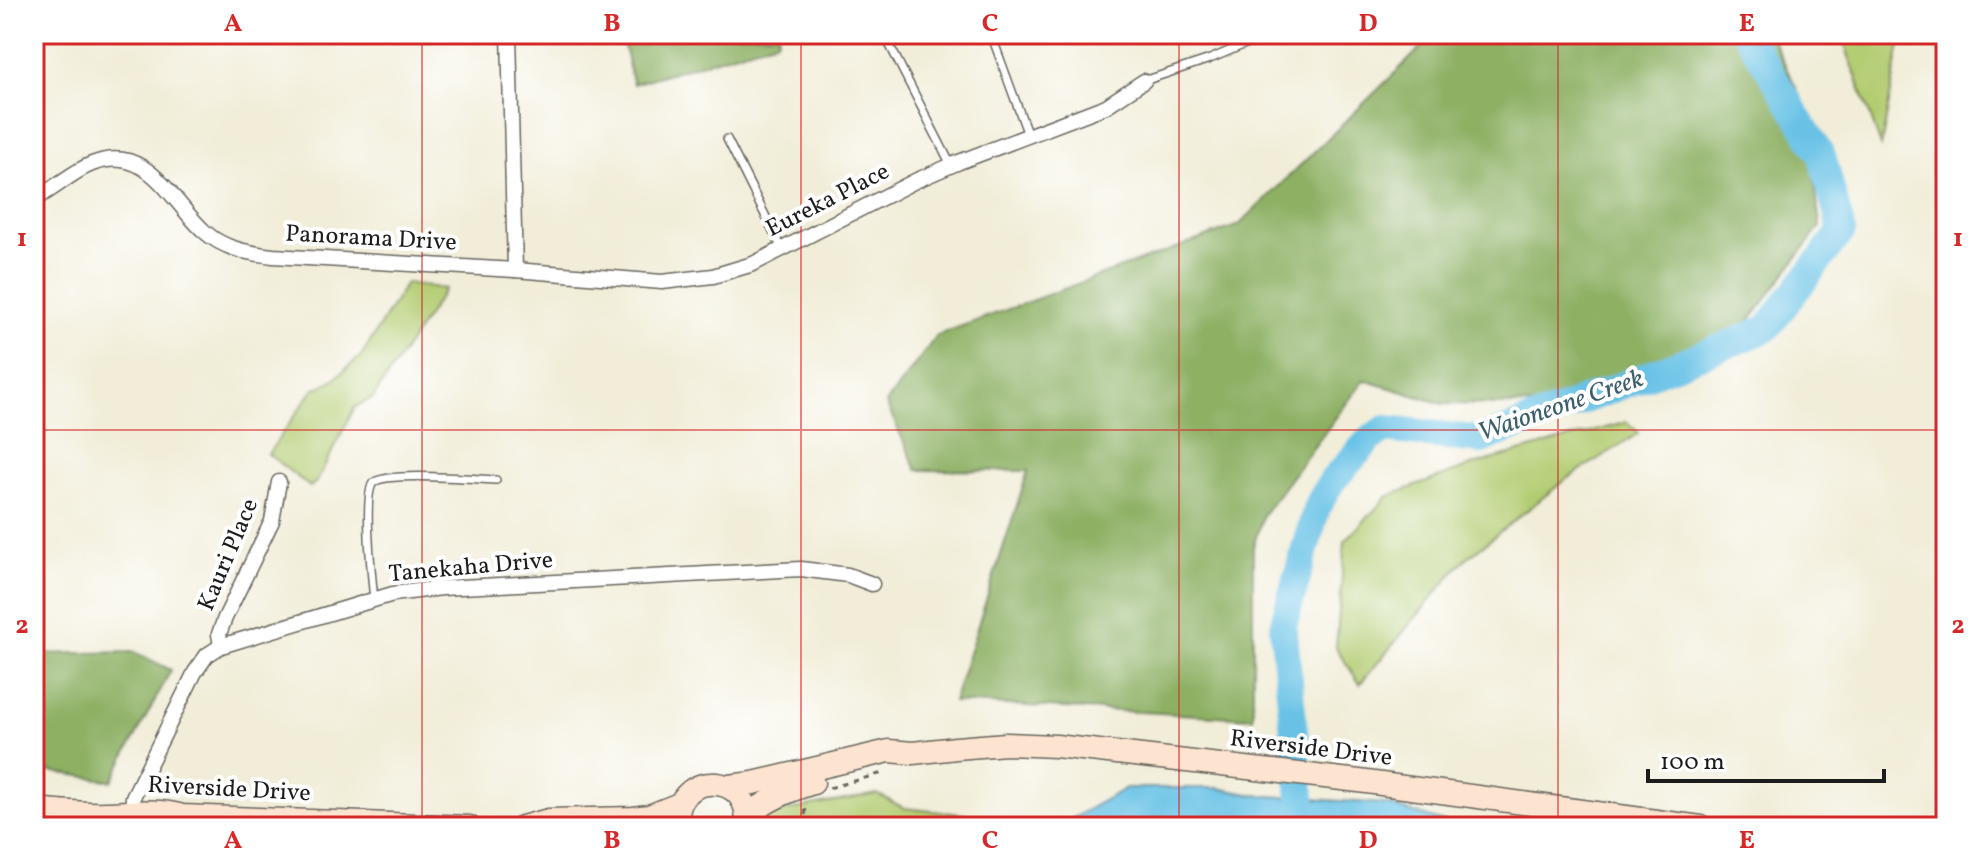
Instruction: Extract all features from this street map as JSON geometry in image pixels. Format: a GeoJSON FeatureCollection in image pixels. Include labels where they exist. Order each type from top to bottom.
{"type":"FeatureCollection","features":[{"type":"Feature","properties":{"kind":"main road","name":"Riverside Drive"},"geometry":{"type":"LineString","coordinates":[[679,804],[696,787],[708,783],[729,786],[753,783],[889,751],[913,753],[1006,744],[1056,746],[1277,771],[1701,827]]}},
{"type":"Feature","properties":{"kind":"main road","name":"Riverside Drive"},"geometry":{"type":"LineString","coordinates":[[747,822],[771,799],[785,792],[891,764],[913,753]]}},
{"type":"Feature","properties":{"kind":"main road"},"geometry":{"type":"LineString","coordinates":[[729,786],[745,805],[747,822]]}},
{"type":"Feature","properties":{"kind":"main road"},"geometry":{"type":"LineString","coordinates":[[522,827],[548,820],[649,816],[679,804],[679,827]]}},
{"type":"Feature","properties":{"kind":"main road","name":"Riverside Drive"},"geometry":{"type":"LineString","coordinates":[[34,809],[469,827]]}},
{"type":"Feature","properties":{"kind":"street"},"geometry":{"type":"LineString","coordinates":[[509,34],[515,270]]}},
{"type":"Feature","properties":{"kind":"street","name":"Eureka Place"},"geometry":{"type":"LineString","coordinates":[[515,270],[662,282],[732,272],[951,165],[1106,106],[1144,81]]}},
{"type":"Feature","properties":{"kind":"street","name":"Panorama Drive"},"geometry":{"type":"LineString","coordinates":[[34,199],[92,164],[127,161],[148,170],[204,231],[227,247],[240,251],[273,256],[515,270]]}},
{"type":"Feature","properties":{"kind":"street","name":"Kauri Place"},"geometry":{"type":"LineString","coordinates":[[221,646],[219,634],[225,618],[272,521],[279,482]]}},
{"type":"Feature","properties":{"kind":"street","name":"Tanekaha Drive"},"geometry":{"type":"LineString","coordinates":[[132,811],[133,797],[195,672],[207,655],[221,646],[402,592],[442,588],[801,569],[848,575],[872,584]]}},
{"type":"Feature","properties":{"kind":"lane"},"geometry":{"type":"LineString","coordinates":[[884,34],[951,165]]}},
{"type":"Feature","properties":{"kind":"lane"},"geometry":{"type":"LineString","coordinates":[[991,34],[1028,135]]}},
{"type":"Feature","properties":{"kind":"lane"},"geometry":{"type":"LineString","coordinates":[[1144,81],[1210,59],[1269,34]]}},
{"type":"Feature","properties":{"kind":"lane"},"geometry":{"type":"LineString","coordinates":[[727,139],[782,249]]}},
{"type":"Feature","properties":{"kind":"lane"},"geometry":{"type":"LineString","coordinates":[[374,600],[368,507],[372,484],[386,477],[496,480]]}},
{"type":"Feature","properties":{"kind":"path"},"geometry":{"type":"LineString","coordinates":[[830,788],[883,773]]}},
{"type":"Feature","properties":{"kind":"path"},"geometry":{"type":"LineString","coordinates":[[804,827],[807,802]]}},
{"type":"Feature","properties":{"kind":"green space"},"geometry":{"type":"Polygon","coordinates":[[[621,34],[779,34],[777,41],[633,84],[621,34]]]}},
{"type":"Feature","properties":{"kind":"green space"},"geometry":{"type":"Polygon","coordinates":[[[1435,34],[1770,34],[1807,110],[1820,227],[1748,323],[1575,406],[1443,404],[1364,380],[1263,515],[1253,547],[1253,718],[953,702],[1028,471],[917,470],[886,403],[937,335],[1239,225],[1435,34]]]}},
{"type":"Feature","properties":{"kind":"green space"},"geometry":{"type":"Polygon","coordinates":[[[1841,34],[1902,34],[1881,146],[1841,34]]]}},
{"type":"Feature","properties":{"kind":"green space"},"geometry":{"type":"Polygon","coordinates":[[[406,283],[445,289],[373,398],[355,407],[317,481],[310,487],[268,454],[313,390],[333,380],[362,355],[406,283]]]}},
{"type":"Feature","properties":{"kind":"green space"},"geometry":{"type":"Polygon","coordinates":[[[1627,422],[1639,433],[1565,480],[1462,562],[1360,684],[1336,648],[1345,541],[1388,496],[1473,465],[1627,422]]]}},
{"type":"Feature","properties":{"kind":"green space"},"geometry":{"type":"Polygon","coordinates":[[[134,652],[171,670],[112,781],[34,769],[34,654],[134,652]]]}},
{"type":"Feature","properties":{"kind":"green space"},"geometry":{"type":"Polygon","coordinates":[[[877,794],[904,808],[981,816],[988,827],[753,827],[757,816],[877,794]]]}},
{"type":"Feature","properties":{"kind":"water"},"geometry":{"type":"Polygon","coordinates":[[[1126,788],[1218,788],[1253,795],[1385,804],[1461,827],[1071,827],[1071,819],[1126,788]]]}},
{"type":"Feature","properties":{"kind":"waterway","name":"Waioneone Creek"},"geometry":{"type":"LineString","coordinates":[[1301,827],[1301,798],[1283,626],[1317,507],[1332,481],[1371,438],[1386,429],[1481,440],[1752,335],[1767,328],[1842,231],[1822,156],[1747,34]]}}]}
